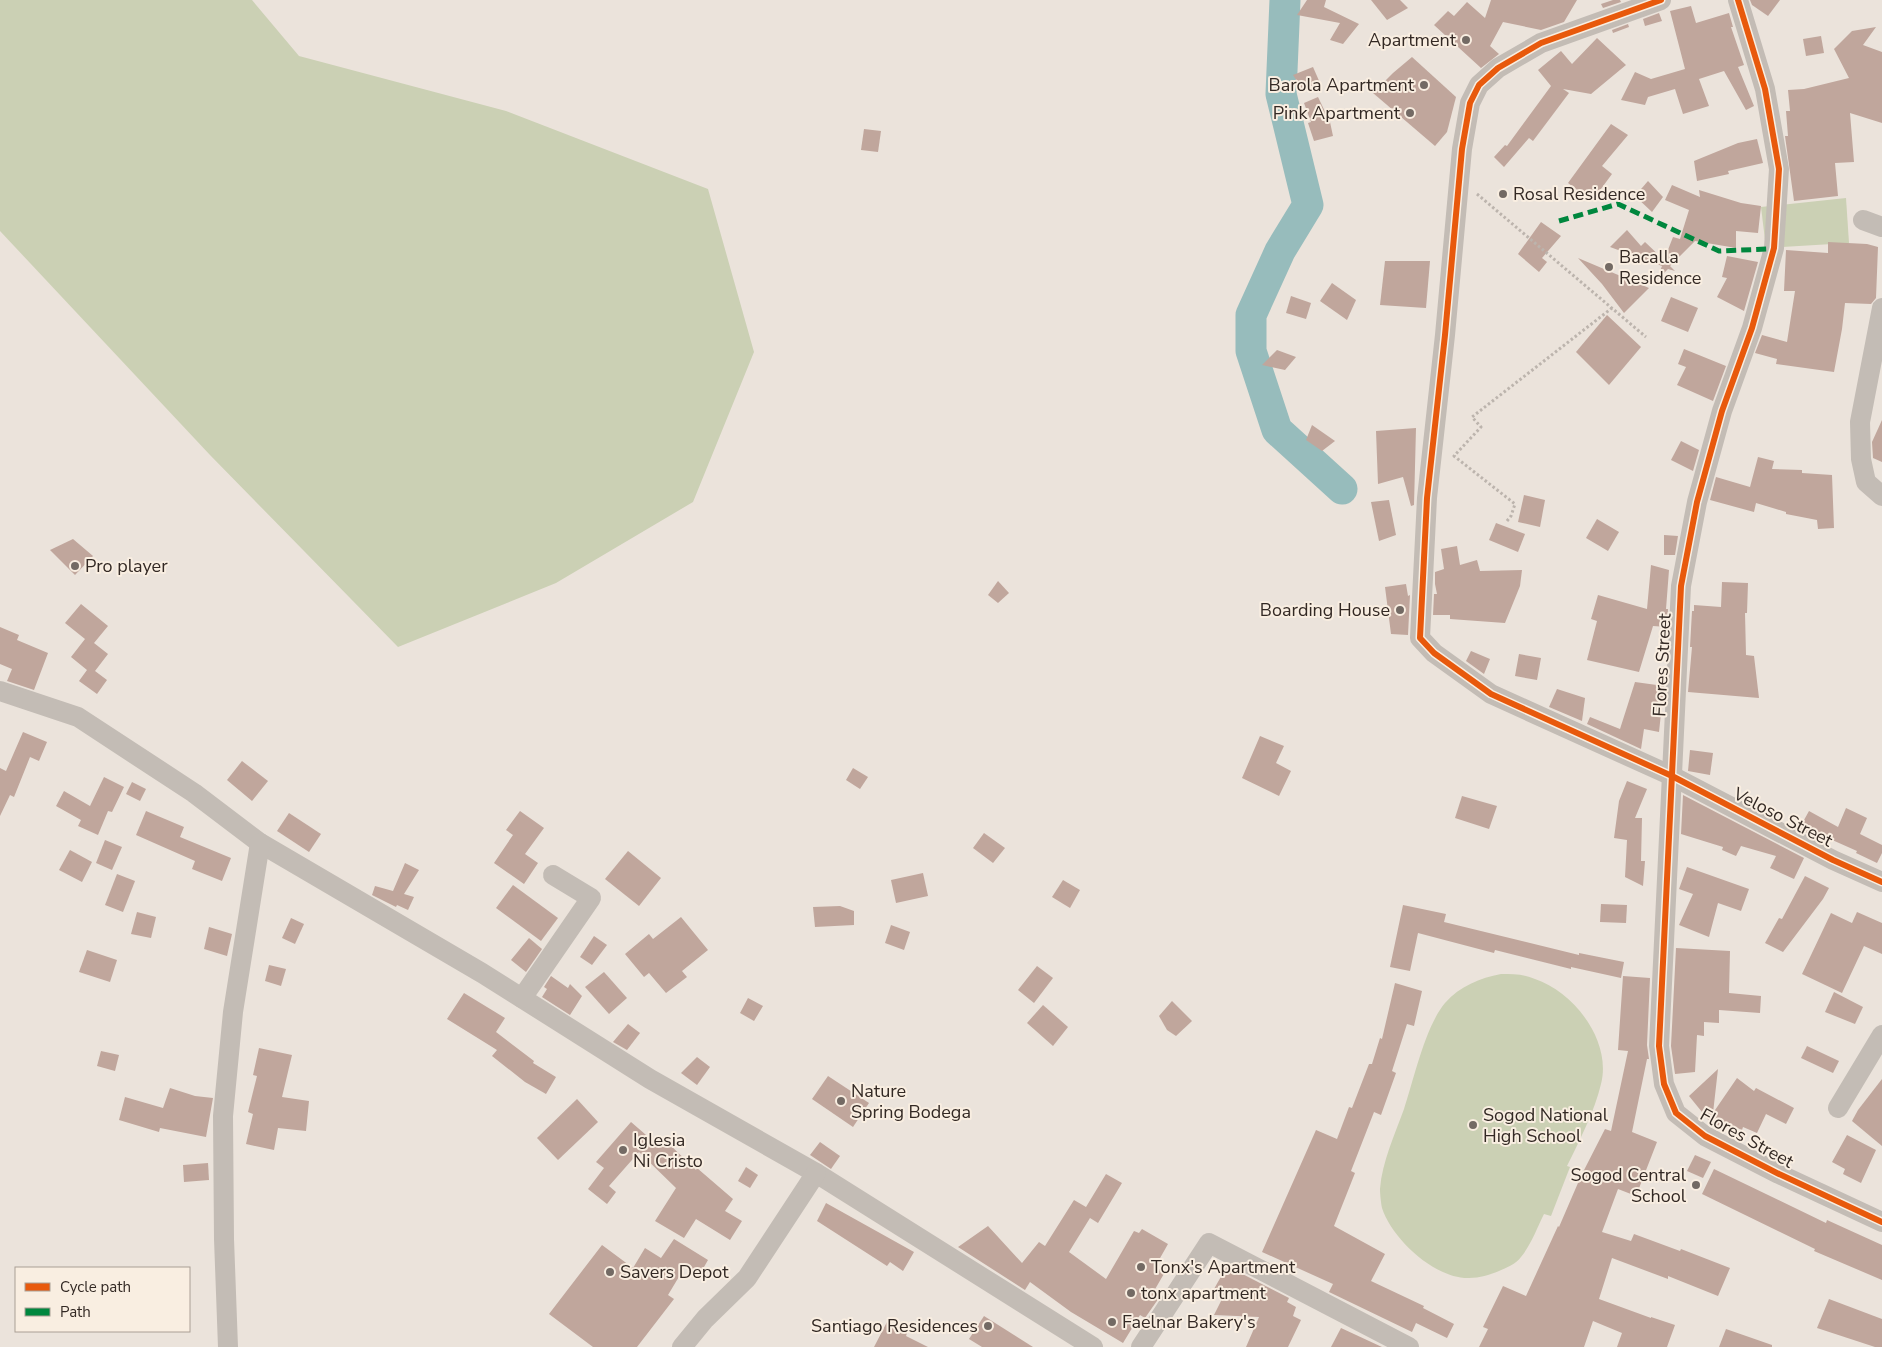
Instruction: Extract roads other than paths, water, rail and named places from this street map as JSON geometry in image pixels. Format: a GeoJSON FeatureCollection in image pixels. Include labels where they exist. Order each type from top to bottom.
{"type":"FeatureCollection","features":[{"type":"Feature","properties":{"kind":"street","name":"Veloso Street"},"geometry":{"type":"LineString","coordinates":[[1662,0],[1541,43],[1498,68],[1479,85],[1470,104],[1462,149],[1445,335],[1427,498],[1420,638],[1434,653],[1491,694],[1672,776],[1833,860],[1882,882]]}},
{"type":"Feature","properties":{"kind":"street","name":"Flores Street"},"geometry":{"type":"LineString","coordinates":[[1738,0],[1765,89],[1779,169],[1774,248],[1752,328],[1722,411],[1697,502],[1682,586],[1659,1046],[1664,1084],[1676,1113],[1705,1136],[1779,1174],[1882,1222]]}},
{"type":"Feature","properties":{"kind":"street"},"geometry":{"type":"LineString","coordinates":[[1863,220],[1882,227]]}},
{"type":"Feature","properties":{"kind":"street"},"geometry":{"type":"LineString","coordinates":[[1882,308],[1860,422],[1861,459],[1866,482],[1882,496]]}},
{"type":"Feature","properties":{"kind":"street"},"geometry":{"type":"LineString","coordinates":[[0,691],[78,717],[194,794],[260,843],[482,973],[650,1079],[816,1173],[1090,1346]]}},
{"type":"Feature","properties":{"kind":"street"},"geometry":{"type":"LineString","coordinates":[[228,1347],[222,1116],[233,1012],[260,843]]}},
{"type":"Feature","properties":{"kind":"street"},"geometry":{"type":"LineString","coordinates":[[522,998],[591,898],[553,875]]}},
{"type":"Feature","properties":{"kind":"street"},"geometry":{"type":"LineString","coordinates":[[1838,1108],[1882,1035]]}},
{"type":"Feature","properties":{"kind":"street"},"geometry":{"type":"LineString","coordinates":[[682,1347],[705,1319],[747,1278],[816,1173]]}},
{"type":"Feature","properties":{"kind":"street"},"geometry":{"type":"LineString","coordinates":[[1141,1347],[1209,1243],[1409,1347]]}},
{"type":"Feature","properties":{"kind":"waterway"},"geometry":{"type":"LineString","coordinates":[[1285,0],[1281,94],[1308,205],[1280,251],[1251,315],[1251,351],[1277,430],[1342,489]]}},
{"type":"Feature","properties":{"kind":"place","name":"Apartment"},"geometry":{"type":"Point","coordinates":[1466,40]}},
{"type":"Feature","properties":{"kind":"place","name":"Barola Apartment"},"geometry":{"type":"Point","coordinates":[1424,85]}},
{"type":"Feature","properties":{"kind":"place","name":"Pink Apartment"},"geometry":{"type":"Point","coordinates":[1410,113]}},
{"type":"Feature","properties":{"kind":"place","name":"Rosal Residence"},"geometry":{"type":"Point","coordinates":[1503,194]}},
{"type":"Feature","properties":{"kind":"place","name":"Bacalla Residence"},"geometry":{"type":"Point","coordinates":[1609,267]}},
{"type":"Feature","properties":{"kind":"place","name":"Pro player"},"geometry":{"type":"Point","coordinates":[75,566]}},
{"type":"Feature","properties":{"kind":"place","name":"Boarding House"},"geometry":{"type":"Point","coordinates":[1400,610]}},
{"type":"Feature","properties":{"kind":"place","name":"Nature Spring Bodega"},"geometry":{"type":"Point","coordinates":[841,1101]}},
{"type":"Feature","properties":{"kind":"place","name":"Sogod National High School"},"geometry":{"type":"Point","coordinates":[1473,1125]}},
{"type":"Feature","properties":{"kind":"place","name":"Iglesia Ni Cristo"},"geometry":{"type":"Point","coordinates":[623,1150]}},
{"type":"Feature","properties":{"kind":"place","name":"Sogod Central School"},"geometry":{"type":"Point","coordinates":[1696,1185]}},
{"type":"Feature","properties":{"kind":"place","name":"Tonx's Apartment"},"geometry":{"type":"Point","coordinates":[1141,1267]}},
{"type":"Feature","properties":{"kind":"place","name":"Savers Depot"},"geometry":{"type":"Point","coordinates":[610,1272]}},
{"type":"Feature","properties":{"kind":"place","name":"tonx apartment"},"geometry":{"type":"Point","coordinates":[1131,1293]}},
{"type":"Feature","properties":{"kind":"place","name":"Faelnar Bakery's"},"geometry":{"type":"Point","coordinates":[1112,1322]}},
{"type":"Feature","properties":{"kind":"place","name":"Santiago Residences"},"geometry":{"type":"Point","coordinates":[988,1326]}}]}
